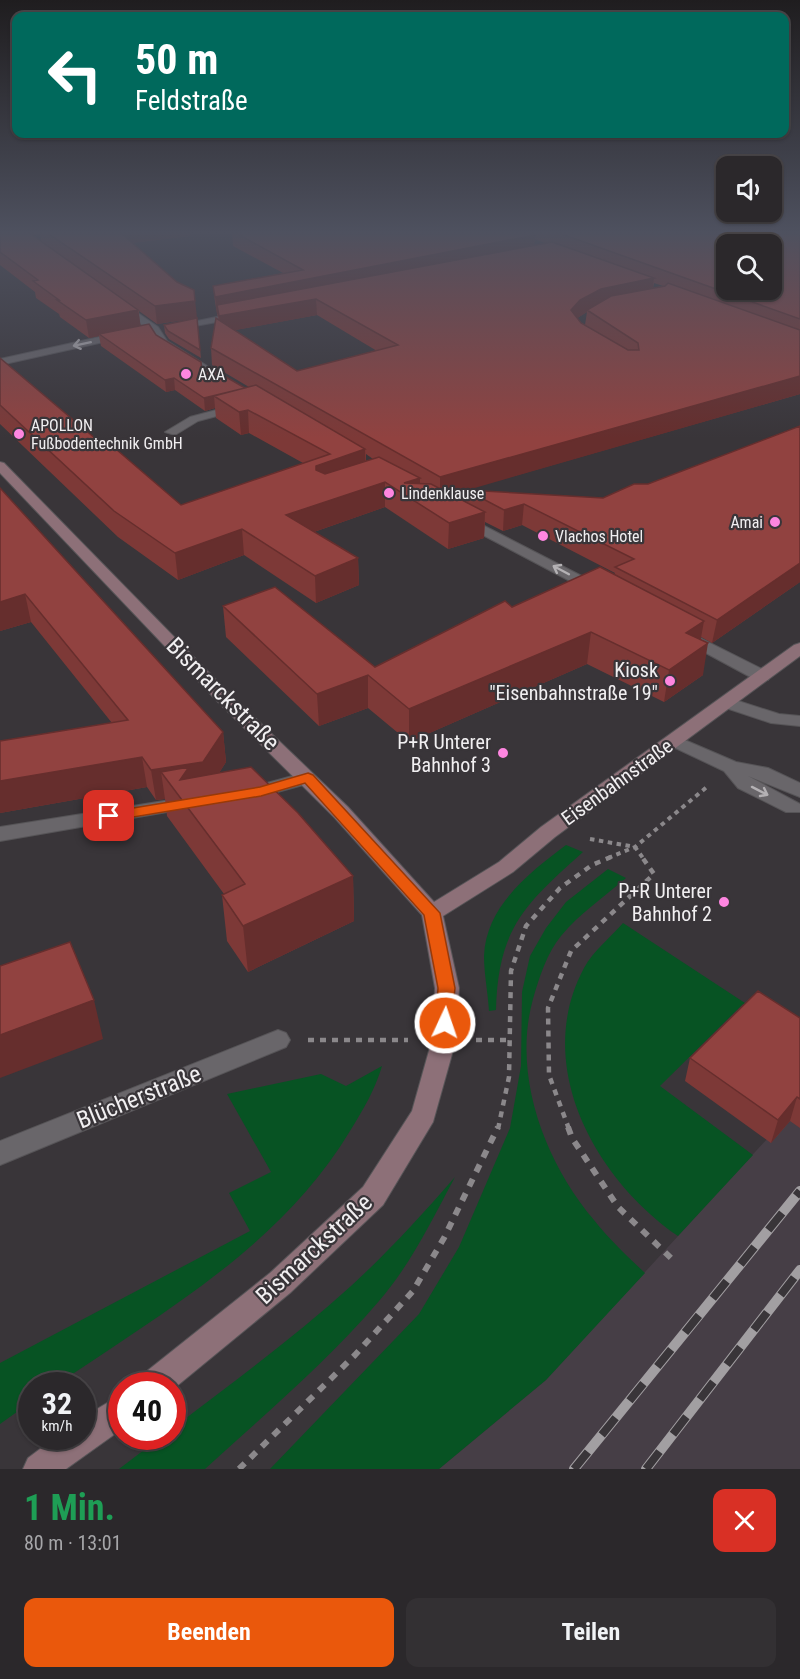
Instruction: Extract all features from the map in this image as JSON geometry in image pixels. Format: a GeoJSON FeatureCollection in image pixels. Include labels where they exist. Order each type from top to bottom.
{"type":"FeatureCollection","features":[{"type":"Feature","properties":{"kind":"street"},"geometry":{"type":"LineString","coordinates":[[113,301],[163,343],[239,390]]}},
{"type":"Feature","properties":{"kind":"street"},"geometry":{"type":"LineString","coordinates":[[148,330],[183,326],[249,313]]}},
{"type":"Feature","properties":{"kind":"street"},"geometry":{"type":"LineString","coordinates":[[0,362],[132,333]]}},
{"type":"Feature","properties":{"kind":"street"},"geometry":{"type":"LineString","coordinates":[[171,432],[194,419],[247,405]]}},
{"type":"Feature","properties":{"kind":"street","name":"Bismarckstraße"},"geometry":{"type":"LineString","coordinates":[[0,466],[224,698],[308,778],[432,913],[447,988],[444,1040],[424,1114],[373,1196],[280,1283],[170,1372]]}},
{"type":"Feature","properties":{"kind":"street"},"geometry":{"type":"LineString","coordinates":[[450,511],[608,595]]}},
{"type":"Feature","properties":{"kind":"street"},"geometry":{"type":"LineString","coordinates":[[672,629],[762,676]]}},
{"type":"Feature","properties":{"kind":"street","name":"Eisenbahnstraße"},"geometry":{"type":"LineString","coordinates":[[432,913],[484,885],[511,866],[548,832],[800,648]]}},
{"type":"Feature","properties":{"kind":"street"},"geometry":{"type":"LineString","coordinates":[[726,702],[777,719],[800,721]]}},
{"type":"Feature","properties":{"kind":"street"},"geometry":{"type":"LineString","coordinates":[[674,740],[731,767],[745,784],[797,799]]}},
{"type":"Feature","properties":{"kind":"street"},"geometry":{"type":"LineString","coordinates":[[227,797],[261,792],[308,778]]}},
{"type":"Feature","properties":{"kind":"street"},"geometry":{"type":"LineString","coordinates":[[0,834],[205,801]]}},
{"type":"Feature","properties":{"kind":"street","name":"Blücherstraße"},"geometry":{"type":"LineString","coordinates":[[0,1153],[278,1040]]}},
{"type":"Feature","properties":{"kind":"street"},"geometry":{"type":"LineString","coordinates":[[39,1469],[108,1419]]}},
{"type":"Feature","properties":{"kind":"path"},"geometry":{"type":"LineString","coordinates":[[239,1469],[356,1355],[413,1291],[444,1238],[498,1128],[509,1077],[511,971],[526,926],[560,888],[592,865],[635,847],[654,874],[571,951],[548,1008],[549,1075],[572,1138],[618,1207],[673,1260]]}},
{"type":"Feature","properties":{"kind":"path"},"geometry":{"type":"LineString","coordinates":[[278,1040],[508,1040]]}},
{"type":"Feature","properties":{"kind":"shaded area"},"geometry":{"type":"Polygon","coordinates":[[[800,1103],[800,1469],[439,1469],[546,1380],[800,1103]]]}},
{"type":"Feature","properties":{"kind":"green space"},"geometry":{"type":"Polygon","coordinates":[[[566,845],[583,852],[545,887],[518,920],[502,958],[496,1010],[489,1011],[484,956],[492,922],[501,906],[524,879],[566,845]]]}},
{"type":"Feature","properties":{"kind":"green space"},"geometry":{"type":"Polygon","coordinates":[[[608,869],[626,878],[568,928],[556,943],[544,966],[533,999],[528,1028],[527,1057],[530,1086],[537,1116],[560,1171],[576,1197],[600,1227],[645,1273],[546,1380],[439,1469],[270,1469],[419,1314],[459,1247],[510,1128],[521,1066],[522,992],[530,956],[546,928],[566,902],[608,869]]]}},
{"type":"Feature","properties":{"kind":"green space"},"geometry":{"type":"Polygon","coordinates":[[[623,923],[800,1039],[743,1004],[660,1086],[753,1155],[678,1236],[648,1212],[621,1184],[598,1152],[580,1117],[569,1080],[565,1043],[570,1005],[584,968],[597,950],[623,923]]]}},
{"type":"Feature","properties":{"kind":"green space"},"geometry":{"type":"Polygon","coordinates":[[[382,1066],[364,1108],[350,1131],[322,1172],[290,1209],[255,1243],[217,1274],[76,1372],[18,1372],[18,1411],[0,1424],[0,1363],[250,1231],[229,1193],[271,1172],[227,1094],[321,1074],[346,1086],[382,1066]]]}},
{"type":"Feature","properties":{"kind":"green space"},"geometry":{"type":"Polygon","coordinates":[[[455,1177],[411,1257],[391,1287],[317,1367],[205,1469],[119,1469],[144,1450],[186,1450],[186,1418],[330,1305],[365,1273],[455,1177]]]}},
{"type":"Feature","properties":{"kind":"building"},"geometry":{"type":"Polygon","coordinates":[[[58,301],[125,301],[138,310],[86,320],[58,301]]]}},
{"type":"Feature","properties":{"kind":"building"},"geometry":{"type":"Polygon","coordinates":[[[147,301],[195,301],[195,301],[155,306],[147,301]]]}},
{"type":"Feature","properties":{"kind":"building"},"geometry":{"type":"Polygon","coordinates":[[[241,301],[307,301],[219,316],[217,305],[241,301]]]}},
{"type":"Feature","properties":{"kind":"building"},"geometry":{"type":"Polygon","coordinates":[[[319,301],[580,301],[571,310],[581,323],[628,350],[639,350],[638,343],[587,310],[603,301],[717,301],[800,330],[800,376],[440,477],[211,348],[216,318],[297,371],[398,345],[319,301]]]}},
{"type":"Feature","properties":{"kind":"building"},"geometry":{"type":"Polygon","coordinates":[[[748,301],[800,301],[800,319],[748,301]]]}},
{"type":"Feature","properties":{"kind":"building"},"geometry":{"type":"Polygon","coordinates":[[[197,318],[200,350],[168,331],[164,325],[197,318]]]}},
{"type":"Feature","properties":{"kind":"building"},"geometry":{"type":"Polygon","coordinates":[[[149,324],[156,335],[201,362],[202,372],[208,372],[209,367],[245,388],[204,398],[174,378],[165,380],[99,334],[149,324]]]}},
{"type":"Feature","properties":{"kind":"building"},"geometry":{"type":"Polygon","coordinates":[[[0,358],[103,445],[110,444],[181,505],[330,454],[248,410],[239,412],[214,396],[256,385],[365,449],[316,466],[316,470],[325,474],[379,457],[420,478],[404,483],[431,484],[485,512],[449,523],[385,482],[286,515],[358,558],[315,576],[242,529],[175,553],[114,511],[0,405],[0,358]]]}},
{"type":"Feature","properties":{"kind":"building"},"geometry":{"type":"Polygon","coordinates":[[[800,426],[800,563],[717,620],[615,567],[634,559],[524,504],[504,510],[466,490],[603,498],[634,484],[648,484],[800,426]]]}},
{"type":"Feature","properties":{"kind":"building"},"geometry":{"type":"Polygon","coordinates":[[[0,488],[223,732],[203,762],[151,770],[142,757],[0,781],[0,741],[128,720],[25,594],[0,602],[0,488]]]}},
{"type":"Feature","properties":{"kind":"building"},"geometry":{"type":"Polygon","coordinates":[[[600,567],[704,621],[686,633],[708,643],[669,670],[591,632],[409,709],[368,675],[317,694],[223,606],[275,587],[375,667],[505,601],[512,607],[600,567]]]}},
{"type":"Feature","properties":{"kind":"building"},"geometry":{"type":"Polygon","coordinates":[[[189,767],[180,780],[251,767],[298,813],[353,876],[243,926],[222,895],[245,884],[161,772],[189,767]]]}},
{"type":"Feature","properties":{"kind":"building"},"geometry":{"type":"Polygon","coordinates":[[[70,942],[94,1000],[0,1035],[0,966],[70,942]]]}},
{"type":"Feature","properties":{"kind":"building"},"geometry":{"type":"Polygon","coordinates":[[[758,991],[800,1018],[800,1099],[797,1097],[778,1120],[690,1058],[758,991]]]}},
{"type":"Feature","properties":{"kind":"railway"},"geometry":{"type":"LineString","coordinates":[[574,1469],[800,1191]]}},
{"type":"Feature","properties":{"kind":"railway"},"geometry":{"type":"LineString","coordinates":[[646,1469],[800,1270]]}},
{"type":"Feature","properties":{"kind":"place","name":"AXA"},"geometry":{"type":"Point","coordinates":[186,374]}},
{"type":"Feature","properties":{"kind":"place","name":"APOLLON Fußbodentechnik GmbH"},"geometry":{"type":"Point","coordinates":[19,434]}},
{"type":"Feature","properties":{"kind":"place","name":"Lindenklause"},"geometry":{"type":"Point","coordinates":[389,493]}},
{"type":"Feature","properties":{"kind":"place","name":"Amai"},"geometry":{"type":"Point","coordinates":[775,522]}},
{"type":"Feature","properties":{"kind":"place","name":"Vlachos Hotel"},"geometry":{"type":"Point","coordinates":[543,536]}},
{"type":"Feature","properties":{"kind":"place","name":"Kiosk \"Eisenbahnstraße 19\""},"geometry":{"type":"Point","coordinates":[670,681]}},
{"type":"Feature","properties":{"kind":"place","name":"P+R Unterer Bahnhof 3"},"geometry":{"type":"Point","coordinates":[503,753]}},
{"type":"Feature","properties":{"kind":"place","name":"P+R Unterer Bahnhof 2"},"geometry":{"type":"Point","coordinates":[724,902]}},
{"type":"Feature","properties":{"kind":"route"},"geometry":{"type":"LineString","coordinates":[[109,816],[261,792],[308,778],[432,913],[447,988],[445,1023]]}}]}
